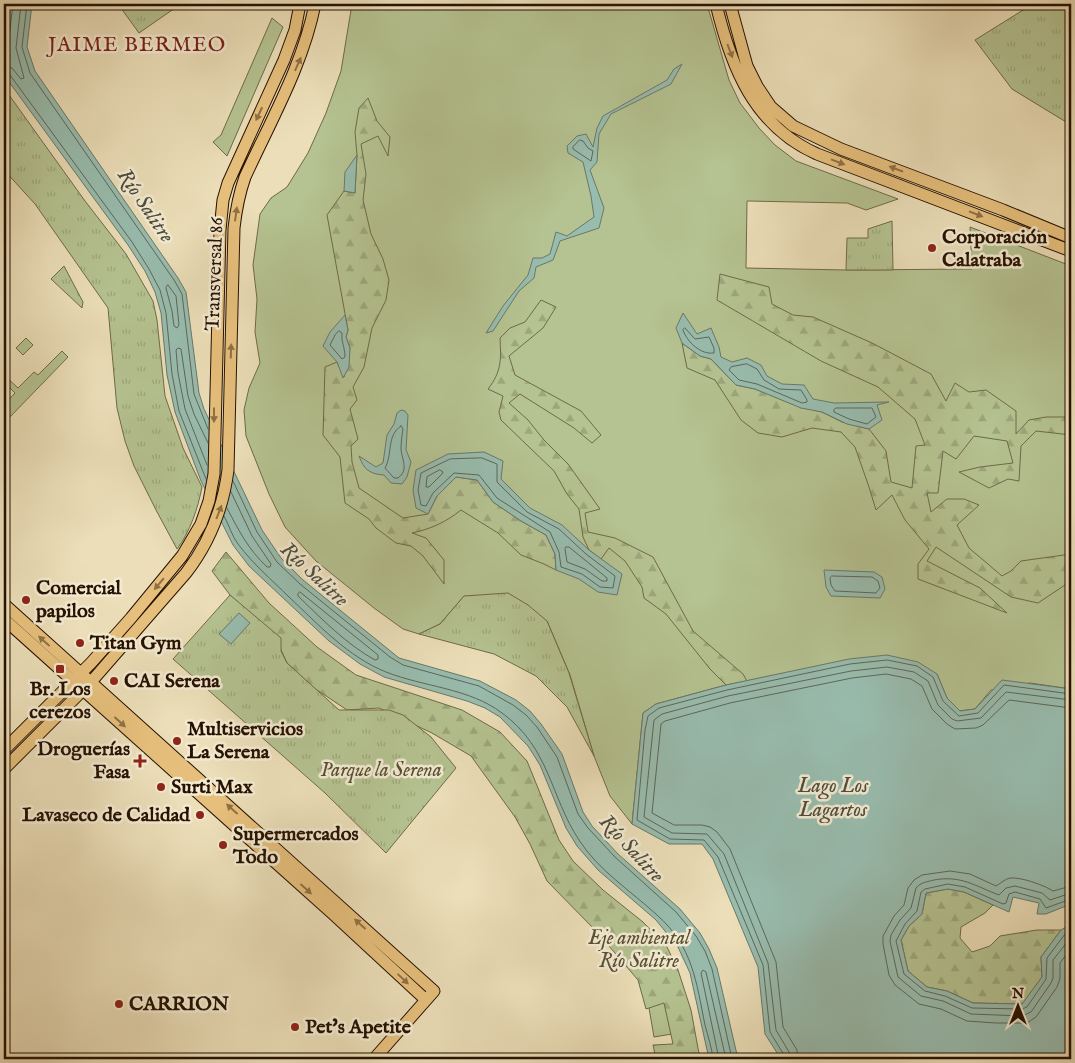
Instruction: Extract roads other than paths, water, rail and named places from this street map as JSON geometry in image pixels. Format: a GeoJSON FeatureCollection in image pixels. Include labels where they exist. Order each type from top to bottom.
{"type":"FeatureCollection","features":[{"type":"Feature","properties":{"kind":"main road","name":"Transversal 86"},"geometry":{"type":"LineString","coordinates":[[4,750],[77,677],[131,618],[189,546],[205,513],[214,474],[220,230],[225,192],[233,169],[284,60],[295,30],[300,4]]}},
{"type":"Feature","properties":{"kind":"main road","name":"Transversal 86"},"geometry":{"type":"LineString","coordinates":[[4,769],[87,686],[146,620],[198,556],[217,518],[225,493],[228,470],[234,228],[239,192],[299,61],[309,32],[315,4]]}},
{"type":"Feature","properties":{"kind":"main road"},"geometry":{"type":"LineString","coordinates":[[716,4],[728,45],[744,86],[754,103],[773,125],[787,136],[808,150],[1071,251]]}},
{"type":"Feature","properties":{"kind":"main road"},"geometry":{"type":"LineString","coordinates":[[730,4],[738,38],[752,76],[766,100],[784,120],[832,145],[1071,238]]}},
{"type":"Feature","properties":{"kind":"main road"},"geometry":{"type":"LineString","coordinates":[[4,604],[77,677],[434,991],[374,1059]]}},
{"type":"Feature","properties":{"kind":"main road"},"geometry":{"type":"LineString","coordinates":[[4,619],[77,677]]}},
{"type":"Feature","properties":{"kind":"main road"},"geometry":{"type":"LineString","coordinates":[[87,686],[426,1000]]}},
{"type":"Feature","properties":{"kind":"water"},"geometry":{"type":"Polygon","coordinates":[[[4,4],[32,4],[27,47],[35,71],[186,292],[199,393],[204,409],[262,530],[281,558],[303,580],[399,658],[480,681],[516,700],[530,711],[562,754],[583,812],[592,826],[618,854],[680,909],[700,933],[717,968],[738,1059],[709,1059],[690,973],[678,947],[656,920],[598,870],[577,846],[566,828],[540,765],[528,746],[500,717],[485,708],[467,701],[384,677],[360,664],[329,641],[249,566],[233,545],[201,481],[175,412],[167,375],[161,313],[155,292],[145,271],[4,75],[4,4]]]}},
{"type":"Feature","properties":{"kind":"water"},"geometry":{"type":"Polygon","coordinates":[[[682,64],[671,84],[611,114],[599,134],[597,162],[590,170],[604,208],[599,228],[560,241],[553,260],[536,267],[534,278],[519,291],[493,331],[486,333],[503,306],[528,275],[533,258],[542,258],[550,254],[556,232],[567,236],[594,217],[583,162],[568,153],[567,146],[577,136],[586,134],[593,147],[597,128],[603,116],[667,80],[674,69],[682,64]]]}},
{"type":"Feature","properties":{"kind":"water"},"geometry":{"type":"Polygon","coordinates":[[[357,155],[355,193],[344,191],[345,172],[357,155]]]}},
{"type":"Feature","properties":{"kind":"water"},"geometry":{"type":"Polygon","coordinates":[[[683,313],[697,334],[711,328],[721,357],[732,362],[747,358],[761,365],[767,376],[782,384],[804,385],[813,399],[834,403],[889,402],[877,405],[882,420],[869,429],[847,424],[822,412],[801,408],[755,389],[736,385],[711,359],[700,356],[682,343],[676,328],[683,313]]]}},
{"type":"Feature","properties":{"kind":"water"},"geometry":{"type":"Polygon","coordinates":[[[345,315],[348,330],[346,337],[350,348],[349,367],[343,378],[337,362],[323,346],[330,332],[345,315]]]}},
{"type":"Feature","properties":{"kind":"water"},"geometry":{"type":"Polygon","coordinates":[[[401,410],[405,411],[408,415],[406,450],[411,462],[407,477],[402,484],[391,483],[384,475],[375,474],[368,470],[363,465],[359,456],[376,467],[383,463],[387,435],[394,424],[397,413],[401,410]]]}},
{"type":"Feature","properties":{"kind":"water"},"geometry":{"type":"Polygon","coordinates":[[[484,452],[503,461],[501,479],[530,508],[562,525],[589,550],[622,574],[617,595],[598,592],[579,579],[556,570],[555,554],[546,535],[493,502],[477,480],[456,477],[437,496],[428,514],[416,508],[413,490],[416,470],[448,454],[484,452]]]}},
{"type":"Feature","properties":{"kind":"water"},"geometry":{"type":"Polygon","coordinates":[[[824,570],[874,572],[882,577],[885,589],[880,598],[831,596],[826,587],[824,570]]]}},
{"type":"Feature","properties":{"kind":"water"},"geometry":{"type":"Polygon","coordinates":[[[239,613],[250,623],[231,644],[219,634],[239,613]]]}},
{"type":"Feature","properties":{"kind":"water","name":"Lago Los Lagartos"},"geometry":{"type":"Polygon","coordinates":[[[887,655],[918,662],[937,674],[947,698],[960,711],[975,709],[1002,680],[1071,689],[1071,904],[1046,914],[1037,914],[1039,903],[1013,897],[1009,912],[964,892],[948,889],[926,893],[922,914],[909,926],[901,940],[908,971],[927,987],[947,991],[973,1003],[1022,1004],[1042,977],[1041,957],[1061,930],[1071,924],[1071,1059],[781,1059],[765,1034],[758,967],[713,859],[702,844],[669,844],[632,824],[643,713],[656,704],[726,685],[849,659],[887,655]]]}},
{"type":"Feature","properties":{"kind":"place","name":"Corporación Calatraba"},"geometry":{"type":"Point","coordinates":[932,248]}},
{"type":"Feature","properties":{"kind":"place","name":"Comercial papilos"},"geometry":{"type":"Point","coordinates":[26,600]}},
{"type":"Feature","properties":{"kind":"place","name":"Titan Gym"},"geometry":{"type":"Point","coordinates":[80,643]}},
{"type":"Feature","properties":{"kind":"place","name":"Br. Los cerezos"},"geometry":{"type":"Point","coordinates":[60,669]}},
{"type":"Feature","properties":{"kind":"place","name":"CAI Serena"},"geometry":{"type":"Point","coordinates":[114,681]}},
{"type":"Feature","properties":{"kind":"place","name":"Multiservicios La Serena"},"geometry":{"type":"Point","coordinates":[177,741]}},
{"type":"Feature","properties":{"kind":"place","name":"Droguerías Fasa"},"geometry":{"type":"Point","coordinates":[140,761]}},
{"type":"Feature","properties":{"kind":"place","name":"Surti Max"},"geometry":{"type":"Point","coordinates":[161,787]}},
{"type":"Feature","properties":{"kind":"place","name":"Lavaseco de Calidad"},"geometry":{"type":"Point","coordinates":[200,815]}},
{"type":"Feature","properties":{"kind":"place","name":"Supermercados Todo"},"geometry":{"type":"Point","coordinates":[223,845]}},
{"type":"Feature","properties":{"kind":"place","name":"CARRION"},"geometry":{"type":"Point","coordinates":[119,1004]}},
{"type":"Feature","properties":{"kind":"place","name":"Pet's Apetite"},"geometry":{"type":"Point","coordinates":[295,1027]}},
{"type":"Feature","properties":{"kind":"district","name":"JAIME BERMEO"},"geometry":{"type":"Point","coordinates":[137,45]}},
{"type":"Feature","properties":{"kind":"water label","name":"Río Salitre"},"geometry":{"type":"Point","coordinates":[145,206]}},
{"type":"Feature","properties":{"kind":"water label","name":"Río Salitre"},"geometry":{"type":"Point","coordinates":[314,575]}},
{"type":"Feature","properties":{"kind":"water label","name":"Río Salitre"},"geometry":{"type":"Point","coordinates":[631,849]}},
{"type":"Feature","properties":{"kind":"park label","name":"Parque la Serena"},"geometry":{"type":"Point","coordinates":[381,770]}},
{"type":"Feature","properties":{"kind":"park label","name":"Eje ambiental Río Salitre"},"geometry":{"type":"Point","coordinates":[639,950]}}]}
